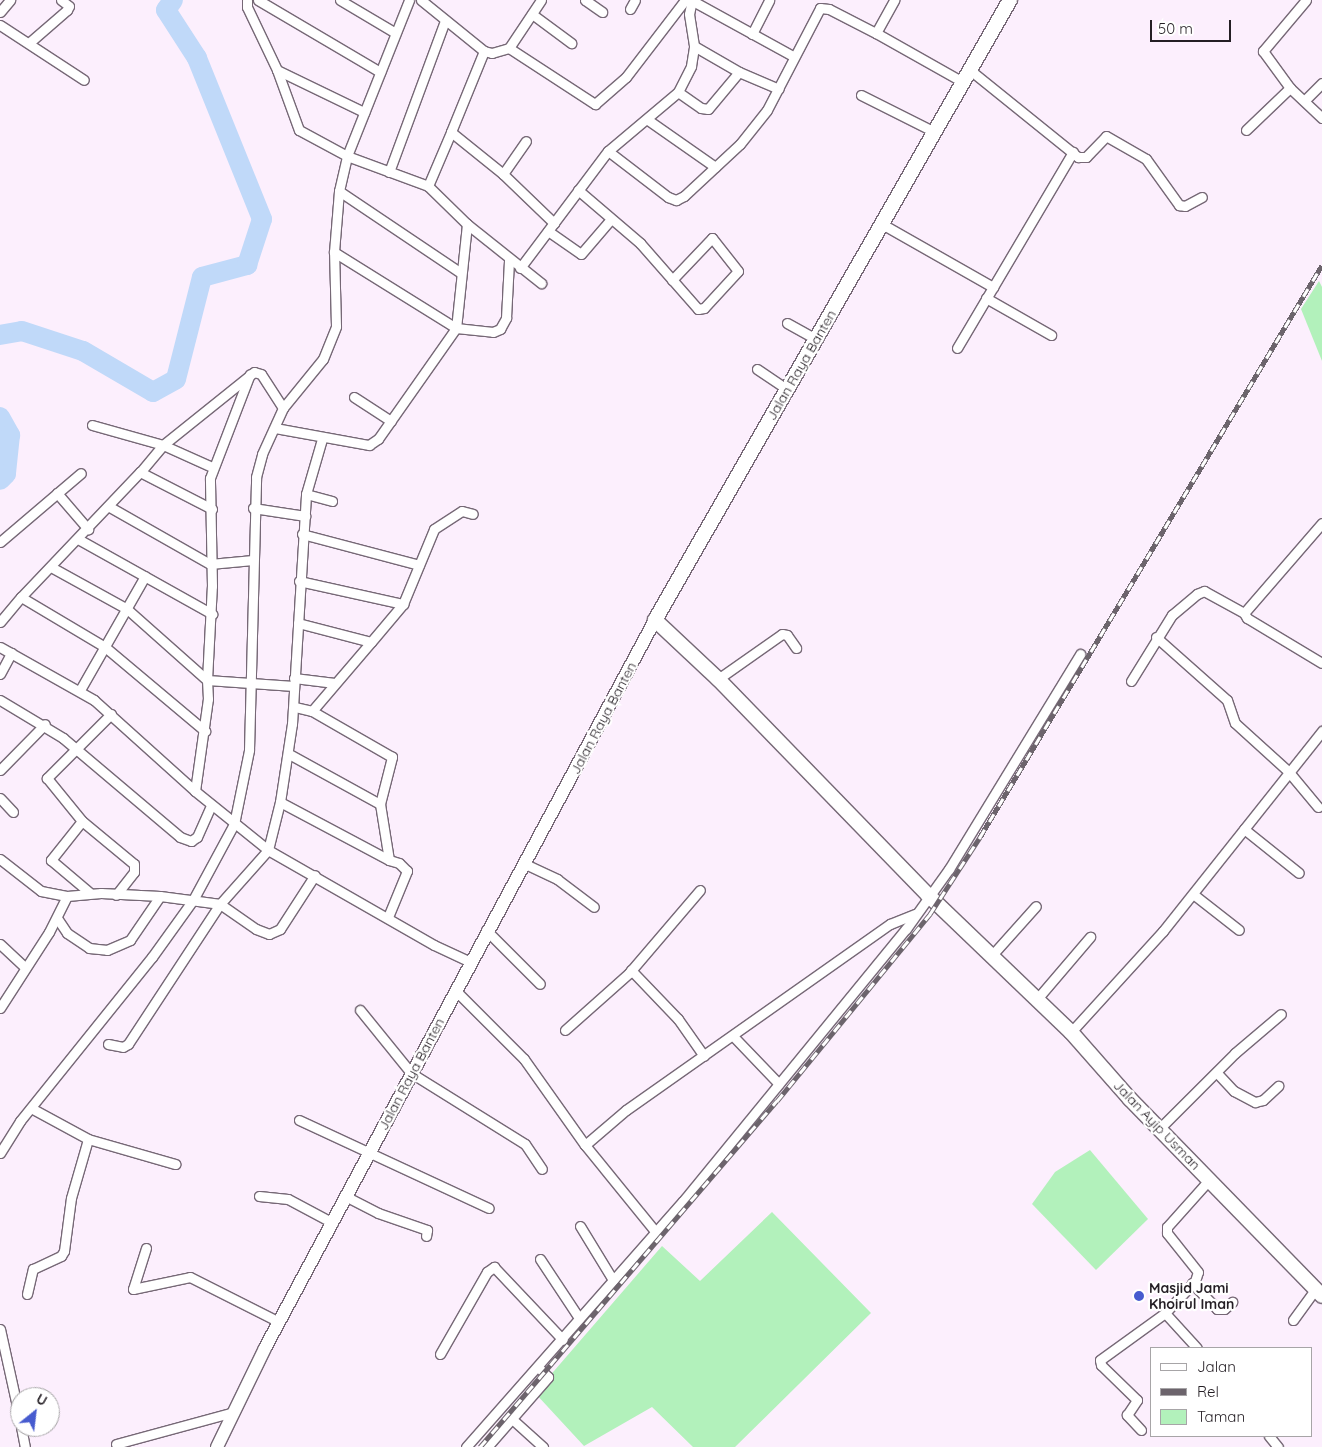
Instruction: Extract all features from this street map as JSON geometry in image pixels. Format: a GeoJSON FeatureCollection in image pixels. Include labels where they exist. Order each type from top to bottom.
{"type":"FeatureCollection","features":[{"type":"Feature","properties":{"kind":"main road","name":"Jalan Raya Banten"},"geometry":{"type":"LineString","coordinates":[[217,1447],[279,1322],[456,991],[486,930],[655,620],[1010,0]]}},
{"type":"Feature","properties":{"kind":"main road","name":"Jalan Ayip Usman"},"geometry":{"type":"LineString","coordinates":[[655,620],[718,680],[928,895],[993,954],[1071,1032],[1159,1128],[1319,1293]]}},
{"type":"Feature","properties":{"kind":"street"},"geometry":{"type":"LineString","coordinates":[[0,12],[10,0]]}},
{"type":"Feature","properties":{"kind":"street"},"geometry":{"type":"LineString","coordinates":[[30,42],[67,10],[68,6],[61,0]]}},
{"type":"Feature","properties":{"kind":"street"},"geometry":{"type":"LineString","coordinates":[[247,0],[247,7],[277,70],[296,127],[346,156],[428,186],[467,224],[509,260],[541,283]]}},
{"type":"Feature","properties":{"kind":"street"},"geometry":{"type":"LineString","coordinates":[[258,0],[380,72]]}},
{"type":"Feature","properties":{"kind":"street"},"geometry":{"type":"LineString","coordinates":[[340,0],[394,32]]}},
{"type":"Feature","properties":{"kind":"street"},"geometry":{"type":"LineString","coordinates":[[0,1152],[31,1108],[152,957],[193,900],[234,824],[249,750],[252,683],[253,508],[262,454],[284,408],[322,359],[334,332],[337,307],[334,252],[339,191],[346,156],[394,32],[409,0]]}},
{"type":"Feature","properties":{"kind":"street"},"geometry":{"type":"LineString","coordinates":[[421,0],[484,51],[492,53],[509,48],[541,0]]}},
{"type":"Feature","properties":{"kind":"street"},"geometry":{"type":"LineString","coordinates":[[585,0],[602,12]]}},
{"type":"Feature","properties":{"kind":"street"},"geometry":{"type":"LineString","coordinates":[[630,9],[635,0]]}},
{"type":"Feature","properties":{"kind":"street"},"geometry":{"type":"LineString","coordinates":[[509,48],[595,104],[626,77],[685,0]]}},
{"type":"Feature","properties":{"kind":"street"},"geometry":{"type":"LineString","coordinates":[[520,268],[608,151],[648,120],[678,92],[691,66],[694,46],[689,14],[691,0],[793,56]]}},
{"type":"Feature","properties":{"kind":"street"},"geometry":{"type":"LineString","coordinates":[[752,34],[769,0]]}},
{"type":"Feature","properties":{"kind":"street"},"geometry":{"type":"LineString","coordinates":[[876,33],[894,0]]}},
{"type":"Feature","properties":{"kind":"street"},"geometry":{"type":"LineString","coordinates":[[1306,0],[1263,51],[1290,88],[1305,100],[1322,118]]}},
{"type":"Feature","properties":{"kind":"street"},"geometry":{"type":"LineString","coordinates":[[608,151],[668,197],[676,200],[692,190],[756,125],[779,89],[793,56],[820,8],[829,9],[876,33],[963,82]]}},
{"type":"Feature","properties":{"kind":"street"},"geometry":{"type":"LineString","coordinates":[[532,14],[571,43]]}},
{"type":"Feature","properties":{"kind":"street"},"geometry":{"type":"LineString","coordinates":[[389,172],[445,21]]}},
{"type":"Feature","properties":{"kind":"street"},"geometry":{"type":"LineString","coordinates":[[0,25],[30,42],[84,80]]}},
{"type":"Feature","properties":{"kind":"street"},"geometry":{"type":"LineString","coordinates":[[694,46],[739,72],[779,89]]}},
{"type":"Feature","properties":{"kind":"street"},"geometry":{"type":"LineString","coordinates":[[428,186],[484,51]]}},
{"type":"Feature","properties":{"kind":"street"},"geometry":{"type":"LineString","coordinates":[[277,70],[364,112]]}},
{"type":"Feature","properties":{"kind":"street"},"geometry":{"type":"LineString","coordinates":[[970,70],[1082,158],[1086,157],[1106,136],[1146,159],[1179,205],[1185,206],[1202,197]]}},
{"type":"Feature","properties":{"kind":"street"},"geometry":{"type":"LineString","coordinates":[[678,92],[701,108],[708,109],[739,72]]}},
{"type":"Feature","properties":{"kind":"street"},"geometry":{"type":"LineString","coordinates":[[1305,100],[1322,83]]}},
{"type":"Feature","properties":{"kind":"street"},"geometry":{"type":"LineString","coordinates":[[1246,130],[1290,88]]}},
{"type":"Feature","properties":{"kind":"street"},"geometry":{"type":"LineString","coordinates":[[861,95],[935,132]]}},
{"type":"Feature","properties":{"kind":"street"},"geometry":{"type":"LineString","coordinates":[[648,120],[715,167]]}},
{"type":"Feature","properties":{"kind":"street"},"geometry":{"type":"LineString","coordinates":[[451,132],[503,174],[554,223]]}},
{"type":"Feature","properties":{"kind":"street"},"geometry":{"type":"LineString","coordinates":[[503,174],[526,141]]}},
{"type":"Feature","properties":{"kind":"street"},"geometry":{"type":"LineString","coordinates":[[957,348],[1073,152]]}},
{"type":"Feature","properties":{"kind":"street"},"geometry":{"type":"LineString","coordinates":[[578,190],[646,249],[672,280],[701,310],[738,271],[712,238],[672,280]]}},
{"type":"Feature","properties":{"kind":"street"},"geometry":{"type":"LineString","coordinates":[[339,191],[460,273]]}},
{"type":"Feature","properties":{"kind":"street"},"geometry":{"type":"LineString","coordinates":[[548,231],[580,254],[611,219]]}},
{"type":"Feature","properties":{"kind":"street"},"geometry":{"type":"LineString","coordinates":[[274,428],[322,439],[369,445],[391,421],[456,328],[460,273],[467,224]]}},
{"type":"Feature","properties":{"kind":"street"},"geometry":{"type":"LineString","coordinates":[[883,224],[993,287]]}},
{"type":"Feature","properties":{"kind":"street"},"geometry":{"type":"LineString","coordinates":[[334,252],[456,328],[493,332],[500,329],[506,318],[509,260]]}},
{"type":"Feature","properties":{"kind":"street"},"geometry":{"type":"LineString","coordinates":[[986,298],[1052,335]]}},
{"type":"Feature","properties":{"kind":"street"},"geometry":{"type":"LineString","coordinates":[[787,322],[816,339]]}},
{"type":"Feature","properties":{"kind":"street"},"geometry":{"type":"LineString","coordinates":[[757,369],[787,388]]}},
{"type":"Feature","properties":{"kind":"street"},"geometry":{"type":"LineString","coordinates":[[0,622],[164,445],[250,374],[261,374],[284,408]]}},
{"type":"Feature","properties":{"kind":"street"},"geometry":{"type":"LineString","coordinates":[[195,791],[205,731],[212,614],[210,564],[212,467],[241,403],[250,374]]}},
{"type":"Feature","properties":{"kind":"street"},"geometry":{"type":"LineString","coordinates":[[354,397],[391,421]]}},
{"type":"Feature","properties":{"kind":"street"},"geometry":{"type":"LineString","coordinates":[[92,426],[164,445],[212,467]]}},
{"type":"Feature","properties":{"kind":"street"},"geometry":{"type":"LineString","coordinates":[[108,1044],[128,1044],[220,904],[268,850],[289,754],[294,707],[299,581],[306,494],[322,439]]}},
{"type":"Feature","properties":{"kind":"street"},"geometry":{"type":"LineString","coordinates":[[140,472],[212,509]]}},
{"type":"Feature","properties":{"kind":"street"},"geometry":{"type":"LineString","coordinates":[[0,542],[81,473]]}},
{"type":"Feature","properties":{"kind":"street"},"geometry":{"type":"LineString","coordinates":[[57,494],[88,529]]}},
{"type":"Feature","properties":{"kind":"street"},"geometry":{"type":"LineString","coordinates":[[306,494],[332,501]]}},
{"type":"Feature","properties":{"kind":"street"},"geometry":{"type":"LineString","coordinates":[[108,506],[210,564],[253,560]]}},
{"type":"Feature","properties":{"kind":"street"},"geometry":{"type":"LineString","coordinates":[[253,508],[305,516]]}},
{"type":"Feature","properties":{"kind":"street"},"geometry":{"type":"LineString","coordinates":[[312,711],[403,604],[434,529],[462,511],[473,514]]}},
{"type":"Feature","properties":{"kind":"street"},"geometry":{"type":"LineString","coordinates":[[1244,613],[1322,523]]}},
{"type":"Feature","properties":{"kind":"street"},"geometry":{"type":"LineString","coordinates":[[302,534],[418,564]]}},
{"type":"Feature","properties":{"kind":"street"},"geometry":{"type":"LineString","coordinates":[[78,539],[212,614]]}},
{"type":"Feature","properties":{"kind":"street"},"geometry":{"type":"LineString","coordinates":[[51,567],[127,610],[207,680],[252,683],[334,683]]}},
{"type":"Feature","properties":{"kind":"street"},"geometry":{"type":"LineString","coordinates":[[80,690],[145,576]]}},
{"type":"Feature","properties":{"kind":"street"},"geometry":{"type":"LineString","coordinates":[[299,581],[403,604]]}},
{"type":"Feature","properties":{"kind":"street"},"geometry":{"type":"LineString","coordinates":[[1131,681],[1156,637],[1179,607],[1204,591],[1244,613],[1247,618],[1322,662]]}},
{"type":"Feature","properties":{"kind":"street"},"geometry":{"type":"LineString","coordinates":[[22,597],[105,647],[205,731]]}},
{"type":"Feature","properties":{"kind":"street"},"geometry":{"type":"LineString","coordinates":[[298,623],[371,642]]}},
{"type":"Feature","properties":{"kind":"street"},"geometry":{"type":"LineString","coordinates":[[718,680],[782,634],[787,635],[796,648]]}},
{"type":"Feature","properties":{"kind":"street"},"geometry":{"type":"LineString","coordinates":[[1156,637],[1227,700],[1235,723],[1288,771],[1318,807]]}},
{"type":"Feature","properties":{"kind":"street"},"geometry":{"type":"LineString","coordinates":[[0,648],[80,690],[111,714],[211,805],[268,850],[470,962]]}},
{"type":"Feature","properties":{"kind":"street"},"geometry":{"type":"LineString","coordinates":[[0,674],[10,653]]}},
{"type":"Feature","properties":{"kind":"street"},"geometry":{"type":"LineString","coordinates":[[466,1447],[539,1368],[614,1280],[906,930],[928,895],[949,869],[1080,654]]}},
{"type":"Feature","properties":{"kind":"street"},"geometry":{"type":"LineString","coordinates":[[0,700],[45,724],[186,840],[197,837],[211,805]]}},
{"type":"Feature","properties":{"kind":"street"},"geometry":{"type":"LineString","coordinates":[[294,707],[312,711],[392,757],[380,804],[389,860]]}},
{"type":"Feature","properties":{"kind":"street"},"geometry":{"type":"LineString","coordinates":[[111,714],[47,778],[82,821],[136,868],[116,895]]}},
{"type":"Feature","properties":{"kind":"street"},"geometry":{"type":"LineString","coordinates":[[0,770],[45,724]]}},
{"type":"Feature","properties":{"kind":"street"},"geometry":{"type":"LineString","coordinates":[[1071,1032],[1125,976],[1193,894],[1288,771],[1322,731]]}},
{"type":"Feature","properties":{"kind":"street"},"geometry":{"type":"LineString","coordinates":[[289,754],[380,804]]}},
{"type":"Feature","properties":{"kind":"street"},"geometry":{"type":"LineString","coordinates":[[0,798],[13,812]]}},
{"type":"Feature","properties":{"kind":"street"},"geometry":{"type":"LineString","coordinates":[[280,802],[389,860],[399,863],[407,871],[388,917]]}},
{"type":"Feature","properties":{"kind":"street"},"geometry":{"type":"LineString","coordinates":[[82,821],[51,860],[90,893]]}},
{"type":"Feature","properties":{"kind":"street"},"geometry":{"type":"LineString","coordinates":[[1244,829],[1299,873]]}},
{"type":"Feature","properties":{"kind":"street"},"geometry":{"type":"LineString","coordinates":[[0,860],[41,891],[67,896],[90,893],[160,896],[220,904],[256,929],[269,934],[280,929],[315,875]]}},
{"type":"Feature","properties":{"kind":"street"},"geometry":{"type":"LineString","coordinates":[[523,863],[557,879],[594,907]]}},
{"type":"Feature","properties":{"kind":"street"},"geometry":{"type":"LineString","coordinates":[[565,1030],[631,970],[700,890]]}},
{"type":"Feature","properties":{"kind":"street"},"geometry":{"type":"LineString","coordinates":[[1193,894],[1239,930]]}},
{"type":"Feature","properties":{"kind":"street"},"geometry":{"type":"LineString","coordinates":[[0,1008],[57,918],[67,896]]}},
{"type":"Feature","properties":{"kind":"street"},"geometry":{"type":"LineString","coordinates":[[57,918],[67,933],[89,948],[107,950],[130,940],[160,896]]}},
{"type":"Feature","properties":{"kind":"street"},"geometry":{"type":"LineString","coordinates":[[993,954],[1036,906]]}},
{"type":"Feature","properties":{"kind":"street"},"geometry":{"type":"LineString","coordinates":[[584,1145],[626,1110],[890,924],[915,914]]}},
{"type":"Feature","properties":{"kind":"street"},"geometry":{"type":"LineString","coordinates":[[486,930],[540,984]]}},
{"type":"Feature","properties":{"kind":"street"},"geometry":{"type":"LineString","coordinates":[[1037,999],[1090,937]]}},
{"type":"Feature","properties":{"kind":"street"},"geometry":{"type":"LineString","coordinates":[[0,944],[25,967]]}},
{"type":"Feature","properties":{"kind":"street"},"geometry":{"type":"LineString","coordinates":[[631,970],[678,1019],[704,1056]]}},
{"type":"Feature","properties":{"kind":"street"},"geometry":{"type":"LineString","coordinates":[[456,991],[524,1059],[584,1145],[655,1231]]}},
{"type":"Feature","properties":{"kind":"street"},"geometry":{"type":"LineString","coordinates":[[360,1010],[411,1073],[518,1138],[529,1148],[542,1169]]}},
{"type":"Feature","properties":{"kind":"street"},"geometry":{"type":"LineString","coordinates":[[1159,1128],[1280,1014]]}},
{"type":"Feature","properties":{"kind":"street"},"geometry":{"type":"LineString","coordinates":[[733,1036],[779,1084]]}},
{"type":"Feature","properties":{"kind":"street"},"geometry":{"type":"LineString","coordinates":[[1217,1073],[1234,1090],[1255,1102],[1259,1102],[1278,1086]]}},
{"type":"Feature","properties":{"kind":"street"},"geometry":{"type":"LineString","coordinates":[[31,1108],[88,1139],[175,1164]]}},
{"type":"Feature","properties":{"kind":"street"},"geometry":{"type":"LineString","coordinates":[[298,1120],[489,1208]]}},
{"type":"Feature","properties":{"kind":"street"},"geometry":{"type":"LineString","coordinates":[[0,1132],[9,1139]]}},
{"type":"Feature","properties":{"kind":"street"},"geometry":{"type":"LineString","coordinates":[[27,1294],[32,1269],[56,1259],[64,1251],[71,1198],[88,1139]]}},
{"type":"Feature","properties":{"kind":"street"},"geometry":{"type":"LineString","coordinates":[[1141,1430],[1127,1415],[1137,1400],[1101,1366],[1100,1360],[1165,1313],[1192,1283],[1198,1272],[1166,1233],[1167,1227],[1209,1180]]}},
{"type":"Feature","properties":{"kind":"street"},"geometry":{"type":"LineString","coordinates":[[260,1196],[288,1200],[333,1223]]}},
{"type":"Feature","properties":{"kind":"street"},"geometry":{"type":"LineString","coordinates":[[347,1196],[378,1212],[427,1230],[426,1236]]}},
{"type":"Feature","properties":{"kind":"street"},"geometry":{"type":"LineString","coordinates":[[580,1226],[614,1280]]}},
{"type":"Feature","properties":{"kind":"street"},"geometry":{"type":"LineString","coordinates":[[146,1248],[133,1289],[190,1277],[279,1322]]}},
{"type":"Feature","properties":{"kind":"street"},"geometry":{"type":"LineString","coordinates":[[540,1259],[580,1318]]}},
{"type":"Feature","properties":{"kind":"street"},"geometry":{"type":"LineString","coordinates":[[440,1354],[487,1272],[494,1267],[562,1340]]}},
{"type":"Feature","properties":{"kind":"street"},"geometry":{"type":"LineString","coordinates":[[1192,1283],[1217,1309],[1224,1309],[1232,1302]]}},
{"type":"Feature","properties":{"kind":"street"},"geometry":{"type":"LineString","coordinates":[[1293,1320],[1319,1293]]}},
{"type":"Feature","properties":{"kind":"street"},"geometry":{"type":"LineString","coordinates":[[1165,1313],[1196,1347]]}},
{"type":"Feature","properties":{"kind":"street"},"geometry":{"type":"LineString","coordinates":[[0,1329],[13,1387]]}},
{"type":"Feature","properties":{"kind":"street"},"geometry":{"type":"LineString","coordinates":[[487,1447],[548,1377],[539,1368]]}},
{"type":"Feature","properties":{"kind":"street"},"geometry":{"type":"LineString","coordinates":[[116,1444],[235,1412]]}},
{"type":"Feature","properties":{"kind":"street"},"geometry":{"type":"LineString","coordinates":[[512,1418],[543,1447]]}},
{"type":"Feature","properties":{"kind":"green space"},"geometry":{"type":"Polygon","coordinates":[[[1319,281],[1322,287],[1322,361],[1301,309],[1319,281]]]}},
{"type":"Feature","properties":{"kind":"green space"},"geometry":{"type":"Polygon","coordinates":[[[1090,1150],[1148,1219],[1096,1270],[1032,1204],[1055,1172],[1090,1150]]]}},
{"type":"Feature","properties":{"kind":"green space"},"geometry":{"type":"Polygon","coordinates":[[[772,1212],[871,1313],[735,1447],[693,1447],[652,1407],[584,1446],[535,1393],[662,1246],[700,1281],[772,1212]]]}},
{"type":"Feature","properties":{"kind":"waterway"},"geometry":{"type":"LineString","coordinates":[[0,335],[22,331],[83,351],[153,392],[176,379],[202,277],[247,265],[262,219],[197,58],[166,10],[173,0]]}},
{"type":"Feature","properties":{"kind":"waterway"},"geometry":{"type":"LineString","coordinates":[[0,417],[10,435],[6,474],[0,480]]}},
{"type":"Feature","properties":{"kind":"railway"},"geometry":{"type":"LineString","coordinates":[[480,1447],[777,1101],[930,914],[980,837],[1322,265]]}},
{"type":"Feature","properties":{"kind":"place","name":"Masjid Jami Khoirul Iman"},"geometry":{"type":"Point","coordinates":[1139,1296]}}]}
